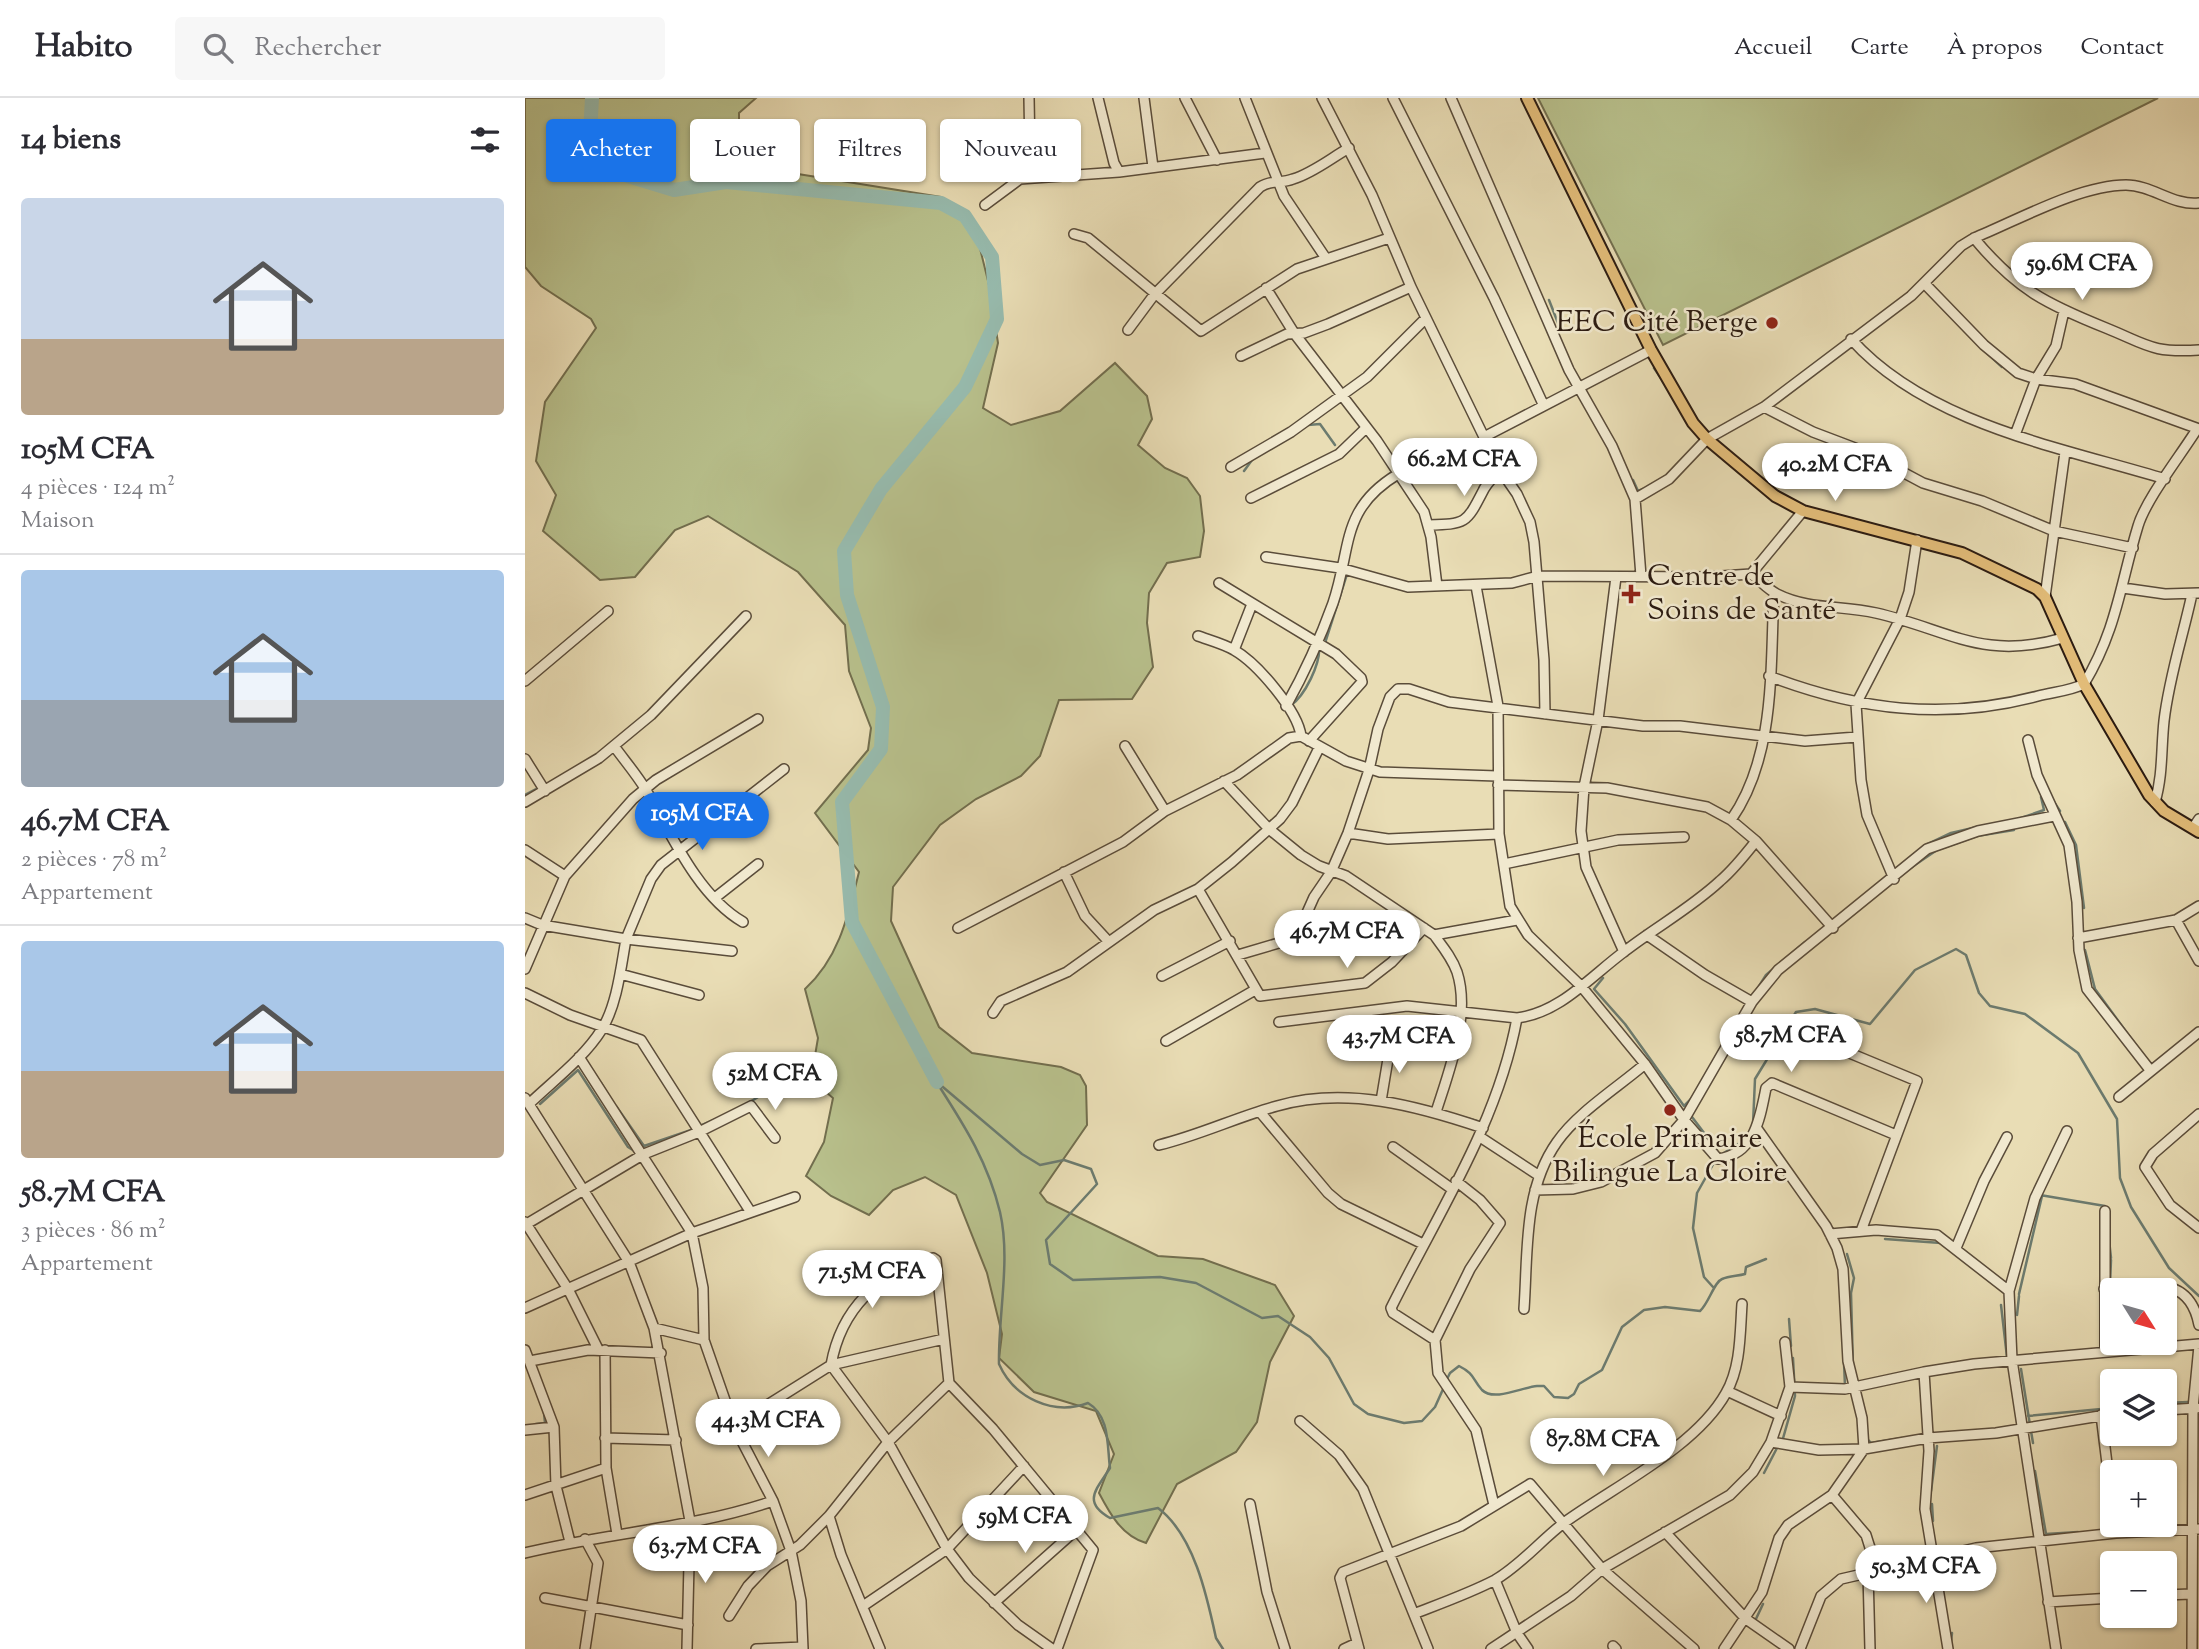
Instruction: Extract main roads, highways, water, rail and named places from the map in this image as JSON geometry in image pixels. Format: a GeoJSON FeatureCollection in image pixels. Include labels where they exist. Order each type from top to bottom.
{"type":"FeatureCollection","features":[{"type":"Feature","properties":{"kind":"main road"},"geometry":{"type":"LineString","coordinates":[[1527,98],[1651,350],[1693,424],[1775,496],[1803,511],[1917,540],[1986,563],[2045,597],[2084,684],[2155,802],[2197,826]]}},
{"type":"Feature","properties":{"kind":"waterway"},"geometry":{"type":"LineString","coordinates":[[592,98],[590,134],[607,160],[628,176],[674,190],[726,182],[941,203],[965,216],[992,257],[997,319],[965,387],[881,489],[844,551],[847,595],[883,707],[881,749],[842,802],[852,922],[937,1082]]}},
{"type":"Feature","properties":{"kind":"waterway"},"geometry":{"type":"LineString","coordinates":[[1549,300],[1558,323]]}},
{"type":"Feature","properties":{"kind":"waterway"},"geometry":{"type":"LineString","coordinates":[[1988,354],[2002,367]]}},
{"type":"Feature","properties":{"kind":"waterway"},"geometry":{"type":"LineString","coordinates":[[1654,368],[1665,384]]}},
{"type":"Feature","properties":{"kind":"waterway"},"geometry":{"type":"LineString","coordinates":[[1308,425],[1320,424],[1335,445]]}},
{"type":"Feature","properties":{"kind":"waterway"},"geometry":{"type":"LineString","coordinates":[[1244,471],[1252,460]]}},
{"type":"Feature","properties":{"kind":"waterway"},"geometry":{"type":"LineString","coordinates":[[1633,480],[1638,491],[1643,489]]}},
{"type":"Feature","properties":{"kind":"waterway"},"geometry":{"type":"LineString","coordinates":[[1325,643],[1347,574]]}},
{"type":"Feature","properties":{"kind":"waterway"},"geometry":{"type":"LineString","coordinates":[[1290,706],[1311,679],[1319,646]]}},
{"type":"Feature","properties":{"kind":"waterway"},"geometry":{"type":"LineString","coordinates":[[525,795],[538,788]]}},
{"type":"Feature","properties":{"kind":"waterway"},"geometry":{"type":"LineString","coordinates":[[2018,819],[2044,810],[2041,797]]}},
{"type":"Feature","properties":{"kind":"waterway"},"geometry":{"type":"LineString","coordinates":[[2054,802],[2060,811]]}},
{"type":"Feature","properties":{"kind":"waterway"},"geometry":{"type":"LineString","coordinates":[[2065,822],[2076,845],[2084,908]]}},
{"type":"Feature","properties":{"kind":"waterway"},"geometry":{"type":"LineString","coordinates":[[1928,844],[1951,833],[1977,827]]}},
{"type":"Feature","properties":{"kind":"waterway"},"geometry":{"type":"LineString","coordinates":[[1912,867],[1937,850],[1977,836],[2014,830]]}},
{"type":"Feature","properties":{"kind":"waterway"},"geometry":{"type":"LineString","coordinates":[[1756,991],[1766,975],[1805,942]]}},
{"type":"Feature","properties":{"kind":"waterway"},"geometry":{"type":"LineString","coordinates":[[1753,1124],[1755,1079],[1796,1012],[1815,1009],[1870,1024],[1915,970],[1956,949],[1966,955],[1979,993],[1990,1006],[2025,1014],[2078,1053],[2117,1119],[2120,1178],[2131,1207],[2169,1268],[2199,1296]]}},
{"type":"Feature","properties":{"kind":"waterway"},"geometry":{"type":"LineString","coordinates":[[2085,950],[2095,989],[2138,1048]]}},
{"type":"Feature","properties":{"kind":"waterway"},"geometry":{"type":"LineString","coordinates":[[1603,978],[1594,989],[1625,1024],[1684,1106],[1692,1098]]}},
{"type":"Feature","properties":{"kind":"waterway"},"geometry":{"type":"LineString","coordinates":[[540,1104],[578,1070],[628,1147],[636,1152]]}},
{"type":"Feature","properties":{"kind":"waterway"},"geometry":{"type":"LineString","coordinates":[[750,1102],[782,1082]]}},
{"type":"Feature","properties":{"kind":"waterway"},"geometry":{"type":"LineString","coordinates":[[937,1082],[1022,1154],[1040,1165],[1064,1160],[1091,1169],[1097,1184],[1046,1240],[1050,1264],[1073,1280],[1160,1277],[1196,1283],[1262,1318],[1278,1316],[1310,1337],[1329,1358],[1354,1404],[1368,1414],[1404,1423],[1422,1421],[1435,1407],[1444,1387]]}},
{"type":"Feature","properties":{"kind":"waterway"},"geometry":{"type":"LineString","coordinates":[[601,1083],[612,1101]]}},
{"type":"Feature","properties":{"kind":"waterway"},"geometry":{"type":"LineString","coordinates":[[939,1086],[983,1162],[1000,1212],[1004,1268],[999,1364],[1014,1386],[1036,1401],[1061,1407],[1088,1403],[1100,1415],[1106,1432],[1110,1468],[1096,1489],[1096,1507],[1110,1518],[1158,1508],[1170,1520],[1181,1534],[1197,1567],[1216,1638],[1223,1649]]}},
{"type":"Feature","properties":{"kind":"waterway"},"geometry":{"type":"LineString","coordinates":[[616,1106],[644,1146],[694,1129]]}},
{"type":"Feature","properties":{"kind":"waterway"},"geometry":{"type":"LineString","coordinates":[[1689,1113],[1717,1150]]}},
{"type":"Feature","properties":{"kind":"waterway"},"geometry":{"type":"LineString","coordinates":[[1459,1116],[1477,1121]]}},
{"type":"Feature","properties":{"kind":"waterway"},"geometry":{"type":"LineString","coordinates":[[700,1126],[716,1119]]}},
{"type":"Feature","properties":{"kind":"waterway"},"geometry":{"type":"LineString","coordinates":[[1719,1156],[1746,1139]]}},
{"type":"Feature","properties":{"kind":"waterway"},"geometry":{"type":"LineString","coordinates":[[1713,1287],[1704,1277],[1693,1228],[1697,1193],[1715,1161]]}},
{"type":"Feature","properties":{"kind":"waterway"},"geometry":{"type":"LineString","coordinates":[[2040,1195],[2105,1206],[2107,1209]]}},
{"type":"Feature","properties":{"kind":"waterway"},"geometry":{"type":"LineString","coordinates":[[2019,1294],[2042,1196]]}},
{"type":"Feature","properties":{"kind":"waterway"},"geometry":{"type":"LineString","coordinates":[[1885,1239],[1941,1243]]}},
{"type":"Feature","properties":{"kind":"waterway"},"geometry":{"type":"LineString","coordinates":[[2109,1240],[2111,1258]]}},
{"type":"Feature","properties":{"kind":"waterway"},"geometry":{"type":"LineString","coordinates":[[1847,1254],[1854,1278],[1851,1293],[1853,1368]]}},
{"type":"Feature","properties":{"kind":"waterway"},"geometry":{"type":"LineString","coordinates":[[1446,1381],[1450,1373],[1459,1366],[1471,1374],[1487,1393],[1494,1395],[1544,1386],[1554,1397],[1568,1398],[1574,1394],[1579,1384],[1602,1370],[1622,1327],[1644,1310],[1665,1307],[1700,1311],[1719,1281],[1745,1274],[1746,1267],[1766,1259]]}},
{"type":"Feature","properties":{"kind":"waterway"},"geometry":{"type":"LineString","coordinates":[[2110,1278],[2111,1260]]}},
{"type":"Feature","properties":{"kind":"waterway"},"geometry":{"type":"LineString","coordinates":[[2017,1315],[2019,1296]]}},
{"type":"Feature","properties":{"kind":"waterway"},"geometry":{"type":"LineString","coordinates":[[2001,1305],[2007,1357]]}},
{"type":"Feature","properties":{"kind":"waterway"},"geometry":{"type":"LineString","coordinates":[[1789,1319],[1791,1346]]}},
{"type":"Feature","properties":{"kind":"waterway"},"geometry":{"type":"LineString","coordinates":[[1843,1340],[1845,1386]]}},
{"type":"Feature","properties":{"kind":"waterway"},"geometry":{"type":"LineString","coordinates":[[1782,1442],[1795,1396],[1793,1358]]}},
{"type":"Feature","properties":{"kind":"waterway"},"geometry":{"type":"LineString","coordinates":[[2021,1369],[2030,1425]]}},
{"type":"Feature","properties":{"kind":"waterway"},"geometry":{"type":"LineString","coordinates":[[2177,1402],[2188,1402]]}},
{"type":"Feature","properties":{"kind":"waterway"},"geometry":{"type":"LineString","coordinates":[[2028,1416],[2100,1409]]}},
{"type":"Feature","properties":{"kind":"waterway"},"geometry":{"type":"LineString","coordinates":[[536,1424],[545,1423],[544,1413]]}},
{"type":"Feature","properties":{"kind":"waterway"},"geometry":{"type":"LineString","coordinates":[[2031,1431],[2033,1443]]}},
{"type":"Feature","properties":{"kind":"waterway"},"geometry":{"type":"LineString","coordinates":[[1867,1439],[1871,1443],[1902,1438]]}},
{"type":"Feature","properties":{"kind":"waterway"},"geometry":{"type":"LineString","coordinates":[[1931,1491],[1937,1446]]}},
{"type":"Feature","properties":{"kind":"waterway"},"geometry":{"type":"LineString","coordinates":[[1764,1473],[1777,1448]]}},
{"type":"Feature","properties":{"kind":"waterway"},"geometry":{"type":"LineString","coordinates":[[2035,1471],[2046,1534],[2078,1532]]}},
{"type":"Feature","properties":{"kind":"waterway"},"geometry":{"type":"LineString","coordinates":[[1932,1504],[1933,1521]]}},
{"type":"Feature","properties":{"kind":"waterway"},"geometry":{"type":"LineString","coordinates":[[1874,1545],[1884,1567]]}},
{"type":"Feature","properties":{"kind":"waterway"},"geometry":{"type":"LineString","coordinates":[[1755,1621],[1763,1604]]}},
{"type":"Feature","properties":{"kind":"waterway"},"geometry":{"type":"LineString","coordinates":[[1951,1642],[1952,1633]]}},
{"type":"Feature","properties":{"kind":"place","name":"EEC Cité Berge"},"geometry":{"type":"Point","coordinates":[1772,323]}},
{"type":"Feature","properties":{"kind":"place","name":"Centre de Soins de Santé"},"geometry":{"type":"Point","coordinates":[1631,594]}},
{"type":"Feature","properties":{"kind":"place","name":"École Primaire Bilingue La Gloire"},"geometry":{"type":"Point","coordinates":[1670,1110]}}]}
